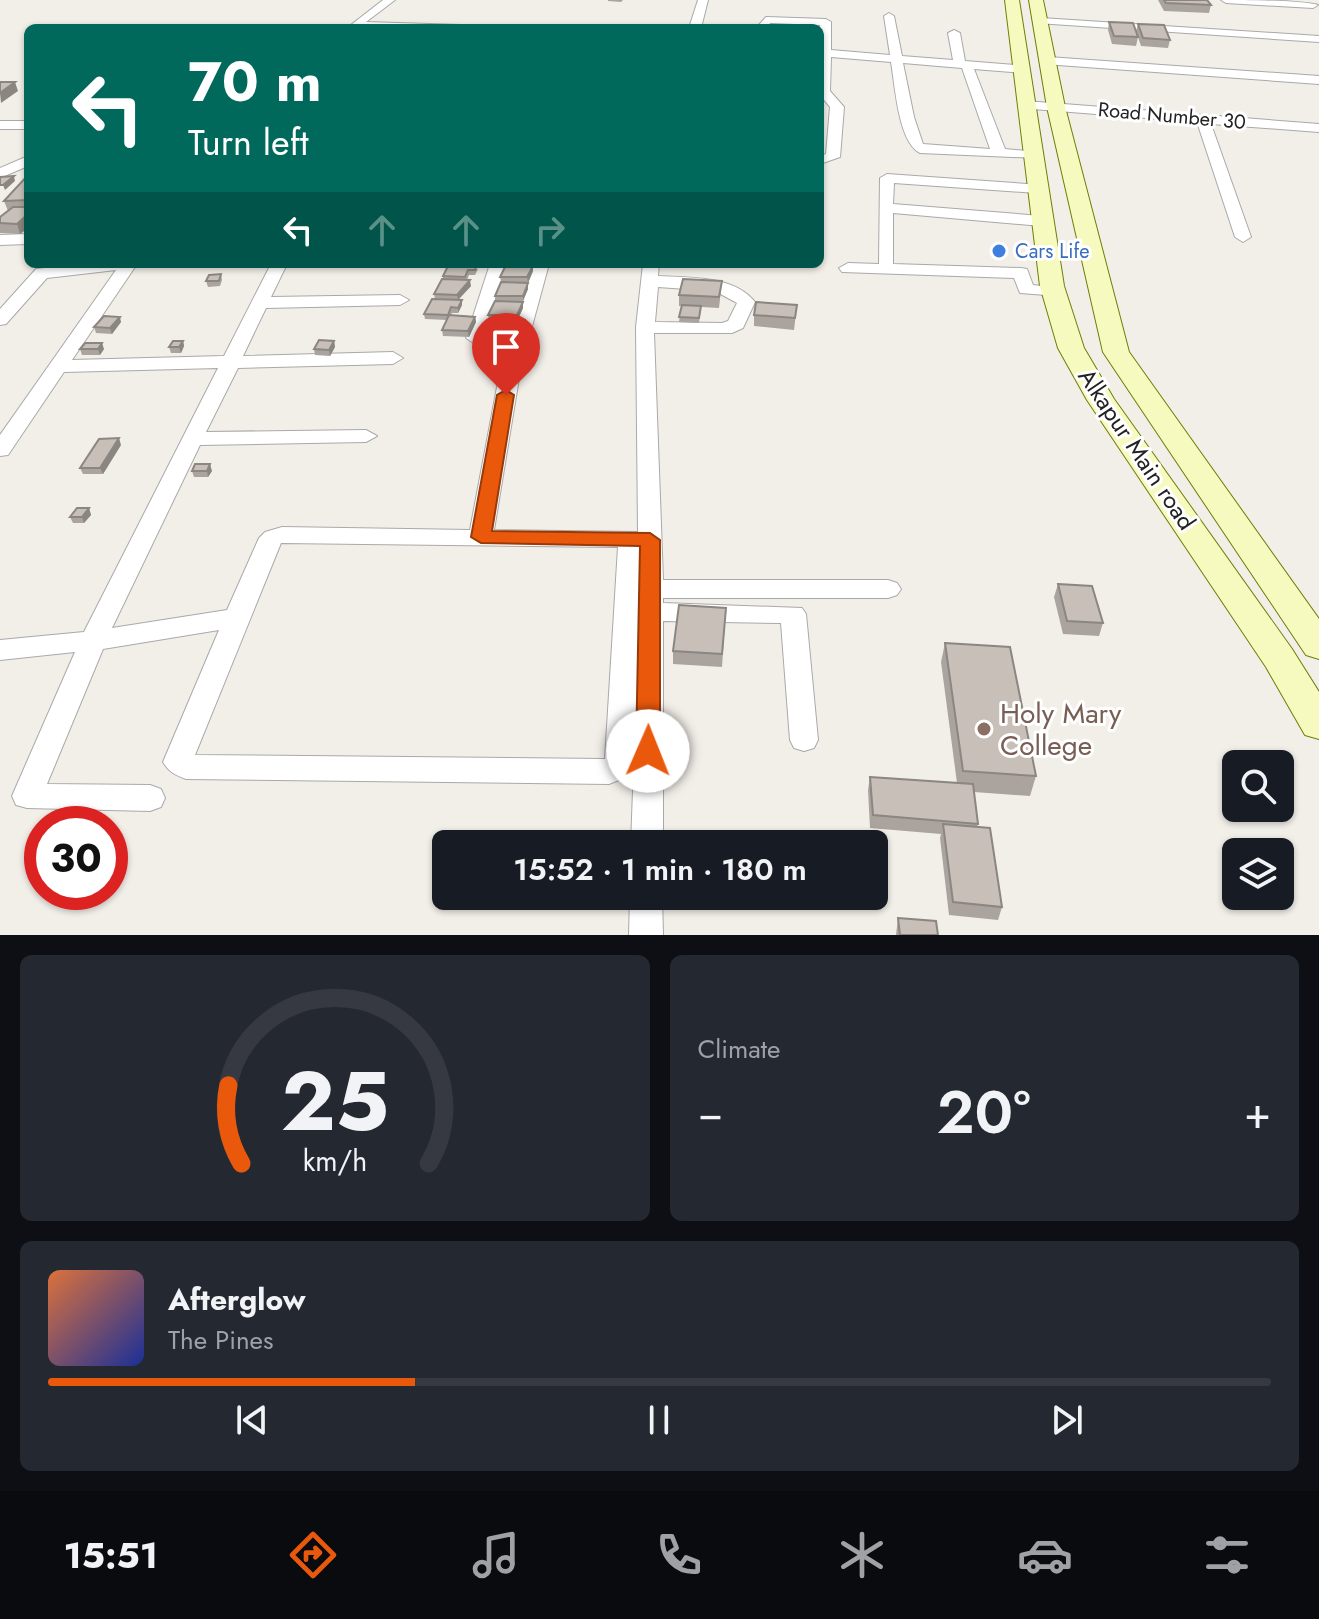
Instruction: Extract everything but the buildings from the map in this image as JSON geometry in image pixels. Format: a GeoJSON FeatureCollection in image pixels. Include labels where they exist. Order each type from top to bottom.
{"type":"FeatureCollection","features":[{"type":"Feature","properties":{"kind":"street"},"geometry":{"type":"LineString","coordinates":[[357,24],[390,0]]}},
{"type":"Feature","properties":{"kind":"street"},"geometry":{"type":"LineString","coordinates":[[696,24],[703,0]]}},
{"type":"Feature","properties":{"kind":"street","name":"Alkapur Main road"},"geometry":{"type":"LineString","coordinates":[[1012,0],[1035,65],[1056,107],[1112,339],[1122,361],[1319,646]]}},
{"type":"Feature","properties":{"kind":"street","name":"Alkapur Main road"},"geometry":{"type":"LineString","coordinates":[[1036,0],[1041,21],[1025,105],[1053,292],[1071,348],[1101,400],[1279,658],[1319,724]]}},
{"type":"Feature","properties":{"kind":"street"},"geometry":{"type":"LineString","coordinates":[[1226,0],[1314,6]]}},
{"type":"Feature","properties":{"kind":"street"},"geometry":{"type":"LineString","coordinates":[[889,16],[907,117],[917,146],[925,150],[1033,155]]}},
{"type":"Feature","properties":{"kind":"street"},"geometry":{"type":"LineString","coordinates":[[764,24],[766,20],[826,22],[824,38]]}},
{"type":"Feature","properties":{"kind":"street"},"geometry":{"type":"LineString","coordinates":[[1041,21],[1319,39]]}},
{"type":"Feature","properties":{"kind":"street"},"geometry":{"type":"LineString","coordinates":[[954,33],[963,64],[999,153]]}},
{"type":"Feature","properties":{"kind":"street"},"geometry":{"type":"LineString","coordinates":[[824,53],[963,64],[1319,80]]}},
{"type":"Feature","properties":{"kind":"street"},"geometry":{"type":"LineString","coordinates":[[824,92],[837,107],[833,157],[824,159]]}},
{"type":"Feature","properties":{"kind":"street","name":"Road Number 30"},"geometry":{"type":"LineString","coordinates":[[1025,105],[1319,128]]}},
{"type":"Feature","properties":{"kind":"street"},"geometry":{"type":"LineString","coordinates":[[1203,119],[1243,237]]}},
{"type":"Feature","properties":{"kind":"street"},"geometry":{"type":"LineString","coordinates":[[0,125],[24,125]]}},
{"type":"Feature","properties":{"kind":"street"},"geometry":{"type":"LineString","coordinates":[[0,176],[24,162]]}},
{"type":"Feature","properties":{"kind":"street"},"geometry":{"type":"LineString","coordinates":[[0,176],[24,177]]}},
{"type":"Feature","properties":{"kind":"street"},"geometry":{"type":"LineString","coordinates":[[886,262],[887,178],[1037,188]]}},
{"type":"Feature","properties":{"kind":"street"},"geometry":{"type":"LineString","coordinates":[[885,208],[1042,221]]}},
{"type":"Feature","properties":{"kind":"street"},"geometry":{"type":"LineString","coordinates":[[0,240],[24,239]]}},
{"type":"Feature","properties":{"kind":"street"},"geometry":{"type":"LineString","coordinates":[[4,311],[45,268]]}},
{"type":"Feature","properties":{"kind":"street"},"geometry":{"type":"LineString","coordinates":[[0,450],[125,268]]}},
{"type":"Feature","properties":{"kind":"street"},"geometry":{"type":"LineString","coordinates":[[150,798],[27,796],[93,641],[277,268]]}},
{"type":"Feature","properties":{"kind":"street"},"geometry":{"type":"LineString","coordinates":[[475,338],[497,268]]}},
{"type":"Feature","properties":{"kind":"street"},"geometry":{"type":"LineString","coordinates":[[519,341],[540,268]]}},
{"type":"Feature","properties":{"kind":"street"},"geometry":{"type":"LineString","coordinates":[[848,268],[1021,273],[1026,289],[1053,292]]}},
{"type":"Feature","properties":{"kind":"street"},"geometry":{"type":"LineString","coordinates":[[640,540],[273,537],[267,544],[178,762],[186,767],[609,772],[619,764],[640,540],[645,327],[650,272],[726,288],[741,294],[746,302],[736,324],[725,329],[645,327]]}},
{"type":"Feature","properties":{"kind":"street"},"geometry":{"type":"LineString","coordinates":[[260,303],[400,300]]}},
{"type":"Feature","properties":{"kind":"street"},"geometry":{"type":"LineString","coordinates":[[59,366],[393,358]]}},
{"type":"Feature","properties":{"kind":"street"},"geometry":{"type":"LineString","coordinates":[[1079,362],[1122,361]]}},
{"type":"Feature","properties":{"kind":"street"},"geometry":{"type":"LineString","coordinates":[[481,537],[511,366]]}},
{"type":"Feature","properties":{"kind":"street"},"geometry":{"type":"LineString","coordinates":[[195,439],[366,436]]}},
{"type":"Feature","properties":{"kind":"street"},"geometry":{"type":"LineString","coordinates":[[640,540],[651,600],[647,830]]}},
{"type":"Feature","properties":{"kind":"street"},"geometry":{"type":"LineString","coordinates":[[651,600],[888,589]]}},
{"type":"Feature","properties":{"kind":"street"},"geometry":{"type":"LineString","coordinates":[[651,600],[793,614],[804,740]]}},
{"type":"Feature","properties":{"kind":"street"},"geometry":{"type":"LineString","coordinates":[[0,650],[93,641],[236,618]]}},
{"type":"Feature","properties":{"kind":"street"},"geometry":{"type":"LineString","coordinates":[[646,910],[646,935]]}},
{"type":"Feature","properties":{"kind":"place","name":"Cars Life"},"geometry":{"type":"Point","coordinates":[999,251]}},
{"type":"Feature","properties":{"kind":"place","name":"Holy Mary College"},"geometry":{"type":"Point","coordinates":[984,729]}},
{"type":"Feature","properties":{"kind":"route"},"geometry":{"type":"LineString","coordinates":[[506,395],[481,537],[650,540],[648,751]]}}]}
